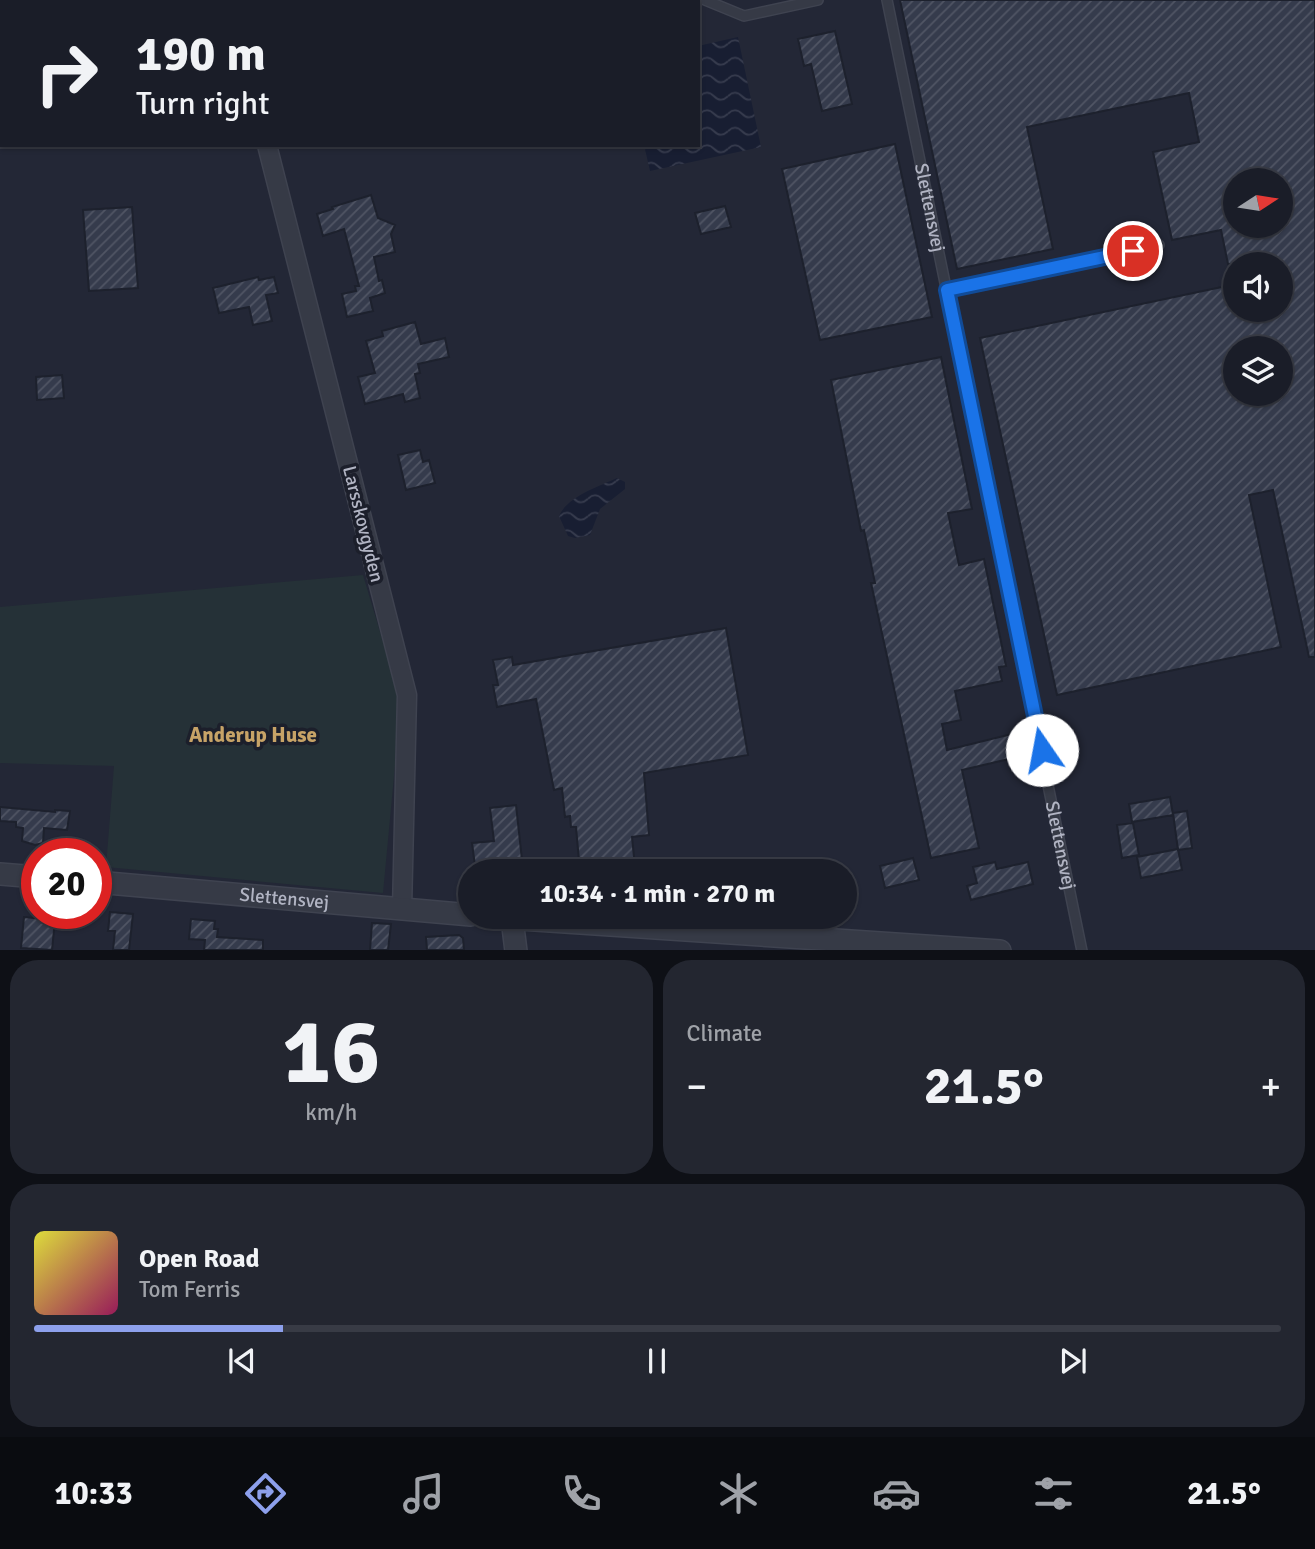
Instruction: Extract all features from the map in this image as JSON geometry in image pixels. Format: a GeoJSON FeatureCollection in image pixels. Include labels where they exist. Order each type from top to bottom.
{"type":"FeatureCollection","features":[{"type":"Feature","properties":{"kind":"street","name":"Larsskovgyden"},"geometry":{"type":"LineString","coordinates":[[268,147],[407,695],[402,910]]}},
{"type":"Feature","properties":{"kind":"street"},"geometry":{"type":"LineString","coordinates":[[0,874],[21,876]]}},
{"type":"Feature","properties":{"kind":"street","name":"Slettensvej"},"geometry":{"type":"LineString","coordinates":[[112,883],[458,914]]}},
{"type":"Feature","properties":{"kind":"street"},"geometry":{"type":"LineString","coordinates":[[513,929],[516,950]]}},
{"type":"Feature","properties":{"kind":"street"},"geometry":{"type":"LineString","coordinates":[[669,929],[1000,950]]}},
{"type":"Feature","properties":{"kind":"lane"},"geometry":{"type":"LineString","coordinates":[[705,0],[744,16],[818,0]]}},
{"type":"Feature","properties":{"kind":"lane","name":"Slettensvej"},"geometry":{"type":"LineString","coordinates":[[887,0],[1082,950]]}},
{"type":"Feature","properties":{"kind":"lane"},"geometry":{"type":"LineString","coordinates":[[947,290],[1159,245]]}},
{"type":"Feature","properties":{"kind":"shaded area"},"geometry":{"type":"Polygon","coordinates":[[[363,575],[401,702],[383,893],[112,868],[112,838],[108,838],[114,766],[0,763],[0,607],[363,575]]]}},
{"type":"Feature","properties":{"kind":"water"},"geometry":{"type":"Polygon","coordinates":[[[738,37],[761,147],[650,171],[644,147],[700,147],[700,46],[738,37]]]}},
{"type":"Feature","properties":{"kind":"water"},"geometry":{"type":"Polygon","coordinates":[[[617,478],[625,482],[625,489],[600,509],[590,535],[575,538],[568,536],[559,516],[563,509],[584,493],[617,478]]]}},
{"type":"Feature","properties":{"kind":"building"},"geometry":{"type":"Polygon","coordinates":[[[900,0],[1315,0],[1315,657],[1309,657],[1273,490],[1249,495],[1281,647],[1057,695],[980,338],[1223,287],[1223,322],[1293,322],[1293,252],[1226,252],[1221,230],[1172,240],[1153,152],[1199,142],[1189,93],[1027,127],[1053,249],[957,269],[900,0]]]}},
{"type":"Feature","properties":{"kind":"building"},"geometry":{"type":"Polygon","coordinates":[[[835,31],[852,104],[822,111],[811,64],[804,66],[798,39],[835,31]]]}},
{"type":"Feature","properties":{"kind":"building"},"geometry":{"type":"Polygon","coordinates":[[[895,144],[932,317],[820,340],[782,169],[895,144]]]}},
{"type":"Feature","properties":{"kind":"building"},"geometry":{"type":"Polygon","coordinates":[[[371,195],[378,218],[395,225],[391,234],[395,252],[374,257],[379,281],[382,280],[385,293],[370,298],[373,311],[347,317],[342,294],[356,291],[355,286],[359,286],[344,229],[323,236],[317,214],[371,195]]]}},
{"type":"Feature","properties":{"kind":"building"},"geometry":{"type":"Polygon","coordinates":[[[725,206],[731,227],[701,234],[695,213],[725,206]]]}},
{"type":"Feature","properties":{"kind":"building"},"geometry":{"type":"Polygon","coordinates":[[[132,207],[138,288],[89,291],[83,210],[132,207]]]}},
{"type":"Feature","properties":{"kind":"building"},"geometry":{"type":"Polygon","coordinates":[[[258,277],[259,280],[274,277],[278,293],[266,295],[272,321],[253,325],[249,307],[219,313],[213,288],[258,277]]]}},
{"type":"Feature","properties":{"kind":"building"},"geometry":{"type":"Polygon","coordinates":[[[415,322],[421,344],[445,338],[449,357],[418,364],[420,373],[415,374],[420,398],[405,402],[403,394],[365,404],[358,377],[375,373],[366,341],[383,336],[382,331],[415,322]]]}},
{"type":"Feature","properties":{"kind":"building"},"geometry":{"type":"Polygon","coordinates":[[[941,357],[972,509],[948,513],[959,565],[984,559],[1006,666],[999,667],[1002,681],[955,691],[961,720],[942,724],[947,750],[1020,732],[1026,755],[962,770],[979,848],[931,858],[871,583],[875,583],[864,530],[861,531],[831,380],[941,357]]]}},
{"type":"Feature","properties":{"kind":"building"},"geometry":{"type":"Polygon","coordinates":[[[62,375],[64,398],[37,400],[36,377],[62,375]]]}},
{"type":"Feature","properties":{"kind":"building"},"geometry":{"type":"Polygon","coordinates":[[[420,450],[423,462],[429,460],[435,483],[406,490],[398,455],[420,450]]]}},
{"type":"Feature","properties":{"kind":"building"},"geometry":{"type":"Polygon","coordinates":[[[726,628],[748,755],[644,773],[649,835],[632,837],[634,859],[579,859],[576,827],[571,827],[570,816],[565,817],[562,788],[554,790],[536,699],[497,707],[493,685],[498,685],[493,660],[512,657],[513,665],[726,628]]]}},
{"type":"Feature","properties":{"kind":"building"},"geometry":{"type":"Polygon","coordinates":[[[1170,797],[1173,815],[1132,822],[1129,804],[1170,797]]]}},
{"type":"Feature","properties":{"kind":"building"},"geometry":{"type":"Polygon","coordinates":[[[516,805],[522,859],[474,859],[472,843],[494,841],[490,808],[516,805]]]}},
{"type":"Feature","properties":{"kind":"building"},"geometry":{"type":"Polygon","coordinates":[[[0,807],[70,811],[67,830],[44,828],[43,838],[22,838],[23,828],[16,827],[16,822],[0,821],[0,807]]]}},
{"type":"Feature","properties":{"kind":"building"},"geometry":{"type":"Polygon","coordinates":[[[1187,811],[1192,848],[1178,850],[1173,813],[1187,811]]]}},
{"type":"Feature","properties":{"kind":"building"},"geometry":{"type":"Polygon","coordinates":[[[1133,823],[1139,855],[1122,858],[1117,825],[1133,823]]]}},
{"type":"Feature","properties":{"kind":"building"},"geometry":{"type":"Polygon","coordinates":[[[1178,849],[1182,870],[1141,878],[1137,857],[1178,849]]]}},
{"type":"Feature","properties":{"kind":"building"},"geometry":{"type":"Polygon","coordinates":[[[913,858],[919,880],[885,888],[880,866],[913,858]]]}},
{"type":"Feature","properties":{"kind":"building"},"geometry":{"type":"Polygon","coordinates":[[[995,862],[997,869],[1028,862],[1033,884],[971,900],[967,886],[977,883],[973,867],[995,862]]]}},
{"type":"Feature","properties":{"kind":"building"},"geometry":{"type":"Polygon","coordinates":[[[112,912],[133,914],[129,950],[113,950],[115,931],[108,931],[112,929],[112,912]]]}},
{"type":"Feature","properties":{"kind":"building"},"geometry":{"type":"Polygon","coordinates":[[[191,919],[215,921],[217,937],[263,940],[263,950],[204,950],[205,940],[189,939],[191,919]]]}},
{"type":"Feature","properties":{"kind":"building"},"geometry":{"type":"Polygon","coordinates":[[[372,923],[391,924],[388,950],[370,950],[372,923]]]}},
{"type":"Feature","properties":{"kind":"building"},"geometry":{"type":"Polygon","coordinates":[[[23,929],[54,929],[52,950],[21,948],[23,929]]]}},
{"type":"Feature","properties":{"kind":"building"},"geometry":{"type":"Polygon","coordinates":[[[459,935],[463,938],[464,950],[427,950],[426,937],[459,935]]]}},
{"type":"Feature","properties":{"kind":"district","name":"Anderup Huse"},"geometry":{"type":"Point","coordinates":[253,735]}},
{"type":"Feature","properties":{"kind":"route"},"geometry":{"type":"LineString","coordinates":[[1042,750],[947,290],[1133,251]]}}]}
